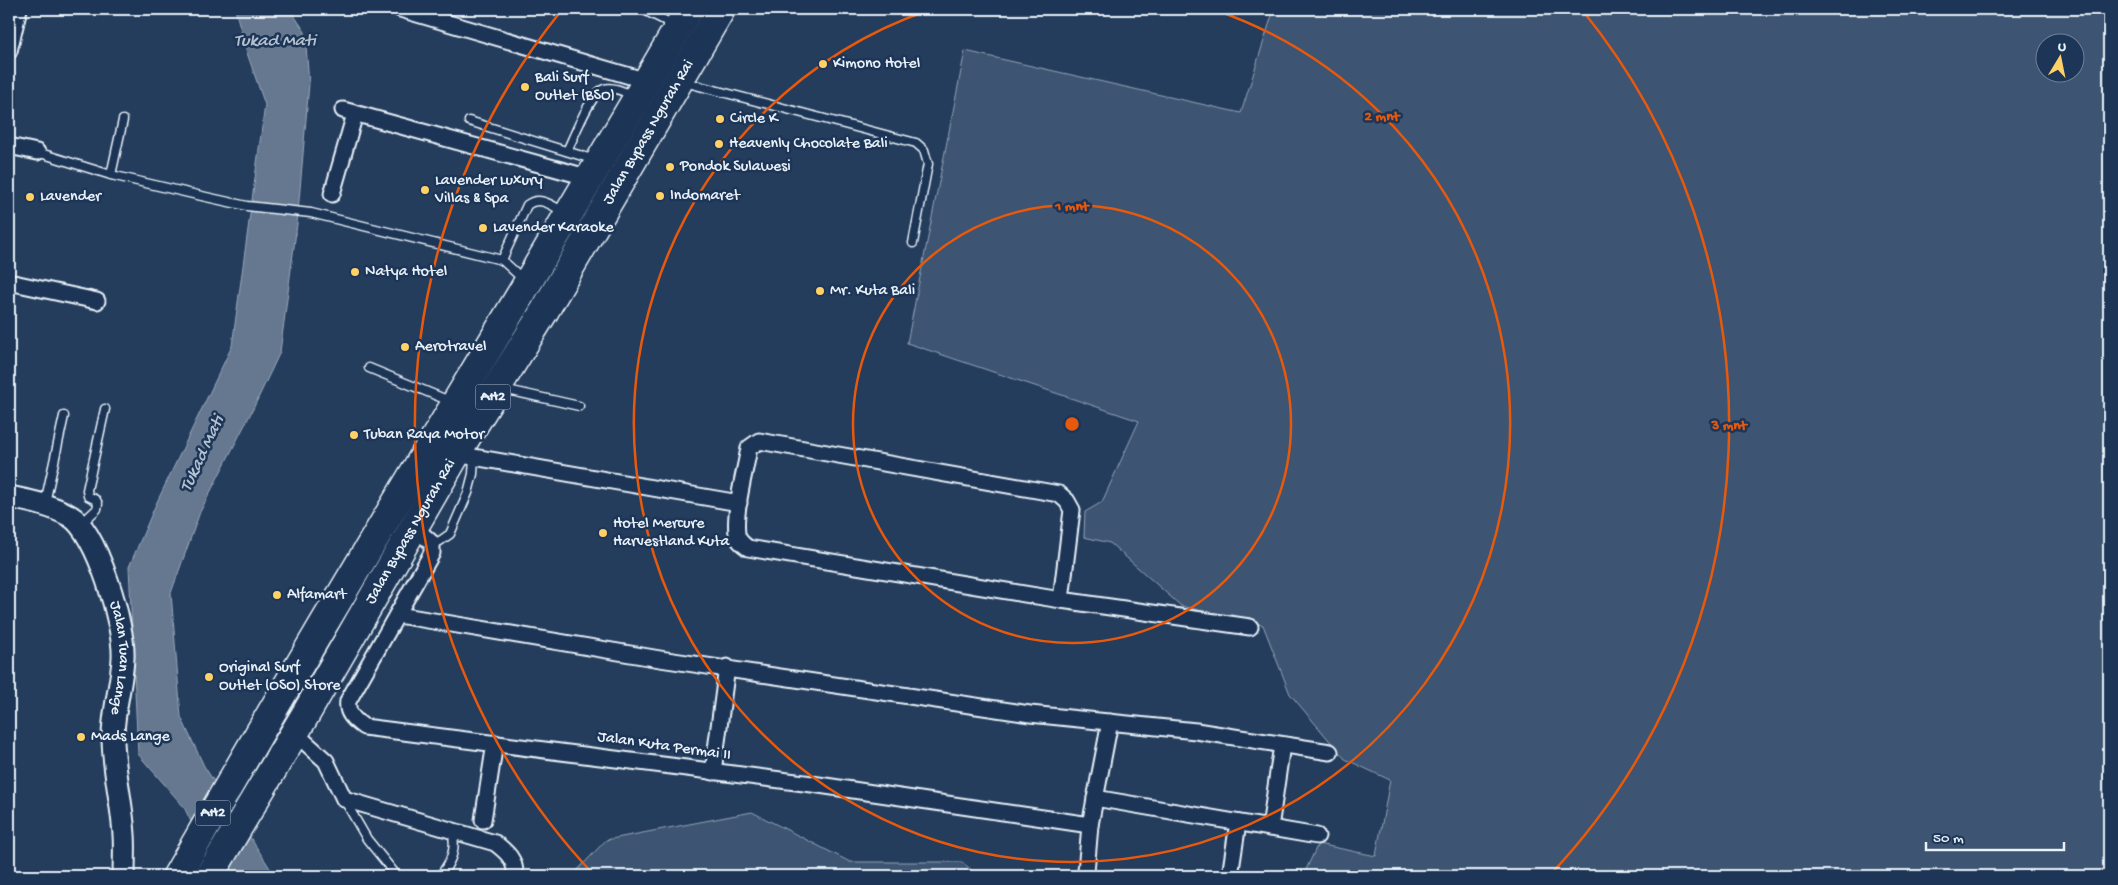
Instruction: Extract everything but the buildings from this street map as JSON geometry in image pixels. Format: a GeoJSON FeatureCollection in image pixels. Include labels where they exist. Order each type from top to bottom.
{"type":"FeatureCollection","features":[{"type":"Feature","properties":{"kind":"highway","name":"Jalan Bypass Ngurah Rai"},"geometry":{"type":"LineString","coordinates":[[209,876],[294,732],[423,535],[498,388],[721,9]]}},
{"type":"Feature","properties":{"kind":"highway","name":"Jalan Bypass Ngurah Rai"},"geometry":{"type":"LineString","coordinates":[[182,869],[240,766],[569,215],[683,18]]}},
{"type":"Feature","properties":{"kind":"street"},"geometry":{"type":"LineString","coordinates":[[9,50],[19,9]]}},
{"type":"Feature","properties":{"kind":"street"},"geometry":{"type":"LineString","coordinates":[[400,9],[642,89]]}},
{"type":"Feature","properties":{"kind":"street"},"geometry":{"type":"LineString","coordinates":[[332,194],[349,112],[595,170]]}},
{"type":"Feature","properties":{"kind":"street"},"geometry":{"type":"LineString","coordinates":[[9,146],[37,152]]}},
{"type":"Feature","properties":{"kind":"street"},"geometry":{"type":"LineString","coordinates":[[9,282],[98,301]]}},
{"type":"Feature","properties":{"kind":"street"},"geometry":{"type":"LineString","coordinates":[[1061,600],[1072,510],[1060,494],[759,441],[749,448],[739,503],[737,534],[740,542],[748,548],[1061,600],[1250,627]]}},
{"type":"Feature","properties":{"kind":"street"},"geometry":{"type":"LineString","coordinates":[[465,455],[739,503]]}},
{"type":"Feature","properties":{"kind":"street","name":"Jalan Tuan Lange"},"geometry":{"type":"LineString","coordinates":[[9,496],[45,505],[71,516],[81,524],[91,538],[107,582],[122,641],[123,666],[113,738],[124,834],[124,876]]}},
{"type":"Feature","properties":{"kind":"street","name":"Jalan Kuta Permai II"},"geometry":{"type":"LineString","coordinates":[[423,535],[432,553],[430,561],[348,701],[347,708],[350,714],[364,727],[812,784],[1090,825]]}},
{"type":"Feature","properties":{"kind":"street"},"geometry":{"type":"LineString","coordinates":[[398,615],[651,657],[1030,714],[1196,731],[1330,752]]}},
{"type":"Feature","properties":{"kind":"street"},"geometry":{"type":"LineString","coordinates":[[713,772],[727,668]]}},
{"type":"Feature","properties":{"kind":"street"},"geometry":{"type":"LineString","coordinates":[[1089,876],[1086,872],[1090,825],[1110,722]]}},
{"type":"Feature","properties":{"kind":"street"},"geometry":{"type":"LineString","coordinates":[[294,732],[326,761],[344,799],[495,843],[506,851],[513,860],[515,876]]}},
{"type":"Feature","properties":{"kind":"street"},"geometry":{"type":"LineString","coordinates":[[483,820],[495,743]]}},
{"type":"Feature","properties":{"kind":"street"},"geometry":{"type":"LineString","coordinates":[[1270,828],[1282,745]]}},
{"type":"Feature","properties":{"kind":"street"},"geometry":{"type":"LineString","coordinates":[[1095,798],[1317,836]]}},
{"type":"Feature","properties":{"kind":"street"},"geometry":{"type":"LineString","coordinates":[[1230,876],[1238,823]]}},
{"type":"Feature","properties":{"kind":"lane"},"geometry":{"type":"LineString","coordinates":[[642,9],[683,18]]}},
{"type":"Feature","properties":{"kind":"lane"},"geometry":{"type":"LineString","coordinates":[[680,81],[916,143],[924,150],[928,164],[914,243]]}},
{"type":"Feature","properties":{"kind":"lane"},"geometry":{"type":"LineString","coordinates":[[568,151],[596,93],[605,88],[642,89]]}},
{"type":"Feature","properties":{"kind":"lane"},"geometry":{"type":"LineString","coordinates":[[111,175],[123,120]]}},
{"type":"Feature","properties":{"kind":"lane"},"geometry":{"type":"LineString","coordinates":[[469,121],[568,151],[595,170]]}},
{"type":"Feature","properties":{"kind":"lane"},"geometry":{"type":"LineString","coordinates":[[37,152],[111,175],[247,206],[311,212],[502,260],[528,284]]}},
{"type":"Feature","properties":{"kind":"lane"},"geometry":{"type":"LineString","coordinates":[[502,260],[527,205],[533,200],[541,200],[569,215]]}},
{"type":"Feature","properties":{"kind":"lane"},"geometry":{"type":"LineString","coordinates":[[369,368],[456,404]]}},
{"type":"Feature","properties":{"kind":"lane"},"geometry":{"type":"LineString","coordinates":[[498,388],[579,406]]}},
{"type":"Feature","properties":{"kind":"lane"},"geometry":{"type":"LineString","coordinates":[[81,524],[97,509],[98,504],[96,500],[88,496],[87,490],[105,409]]}},
{"type":"Feature","properties":{"kind":"lane"},"geometry":{"type":"LineString","coordinates":[[45,505],[64,416]]}},
{"type":"Feature","properties":{"kind":"lane"},"geometry":{"type":"LineString","coordinates":[[344,799],[367,839],[397,876]]}},
{"type":"Feature","properties":{"kind":"lane"},"geometry":{"type":"LineString","coordinates":[[440,876],[448,866],[454,852],[452,831]]}},
{"type":"Feature","properties":{"kind":"shaded area"},"geometry":{"type":"Polygon","coordinates":[[[1274,9],[2109,9],[2109,876],[1303,876],[1318,844],[1376,856],[1390,780],[1345,759],[1290,694],[1263,625],[1181,606],[1110,543],[1084,537],[1085,512],[1102,502],[1139,421],[907,343],[965,51],[1241,113],[1274,9]]]}},
{"type":"Feature","properties":{"kind":"shaded area"},"geometry":{"type":"Polygon","coordinates":[[[752,812],[850,862],[962,862],[979,876],[572,876],[606,840],[752,812]]]}},
{"type":"Feature","properties":{"kind":"water","name":"Tukad Mati"},"geometry":{"type":"Polygon","coordinates":[[[235,9],[290,9],[305,32],[309,84],[297,224],[280,352],[200,512],[171,593],[181,717],[204,766],[275,876],[217,876],[184,807],[138,754],[129,567],[156,504],[232,346],[265,105],[247,53],[235,9]]]}},
{"type":"Feature","properties":{"kind":"place","name":"Kimono Hotel"},"geometry":{"type":"Point","coordinates":[823,64]}},
{"type":"Feature","properties":{"kind":"place","name":"Bali Surf Outlet (BSO)"},"geometry":{"type":"Point","coordinates":[525,87]}},
{"type":"Feature","properties":{"kind":"place","name":"Circle K"},"geometry":{"type":"Point","coordinates":[720,119]}},
{"type":"Feature","properties":{"kind":"place","name":"Heavenly Chocolate Bali"},"geometry":{"type":"Point","coordinates":[719,144]}},
{"type":"Feature","properties":{"kind":"place","name":"Pondok Sulawesi"},"geometry":{"type":"Point","coordinates":[670,167]}},
{"type":"Feature","properties":{"kind":"place","name":"Lavender Luxury Villas & Spa"},"geometry":{"type":"Point","coordinates":[425,190]}},
{"type":"Feature","properties":{"kind":"place","name":"Indomaret"},"geometry":{"type":"Point","coordinates":[660,196]}},
{"type":"Feature","properties":{"kind":"place","name":"Lavender"},"geometry":{"type":"Point","coordinates":[30,197]}},
{"type":"Feature","properties":{"kind":"place","name":"Lavender Karaoke"},"geometry":{"type":"Point","coordinates":[483,228]}},
{"type":"Feature","properties":{"kind":"place","name":"Natya Hotel"},"geometry":{"type":"Point","coordinates":[355,272]}},
{"type":"Feature","properties":{"kind":"place","name":"Mr. Kuta Bali"},"geometry":{"type":"Point","coordinates":[820,291]}},
{"type":"Feature","properties":{"kind":"place","name":"Aerotravel"},"geometry":{"type":"Point","coordinates":[405,347]}},
{"type":"Feature","properties":{"kind":"place","name":"Tuban Raya Motor"},"geometry":{"type":"Point","coordinates":[354,435]}},
{"type":"Feature","properties":{"kind":"place","name":"Hotel Mercure Harvestland Kuta"},"geometry":{"type":"Point","coordinates":[603,533]}},
{"type":"Feature","properties":{"kind":"place","name":"Alfamart"},"geometry":{"type":"Point","coordinates":[277,595]}},
{"type":"Feature","properties":{"kind":"place","name":"Original Surf Outlet (OSO) Store"},"geometry":{"type":"Point","coordinates":[209,677]}},
{"type":"Feature","properties":{"kind":"place","name":"Mads Lange"},"geometry":{"type":"Point","coordinates":[81,737]}}]}
